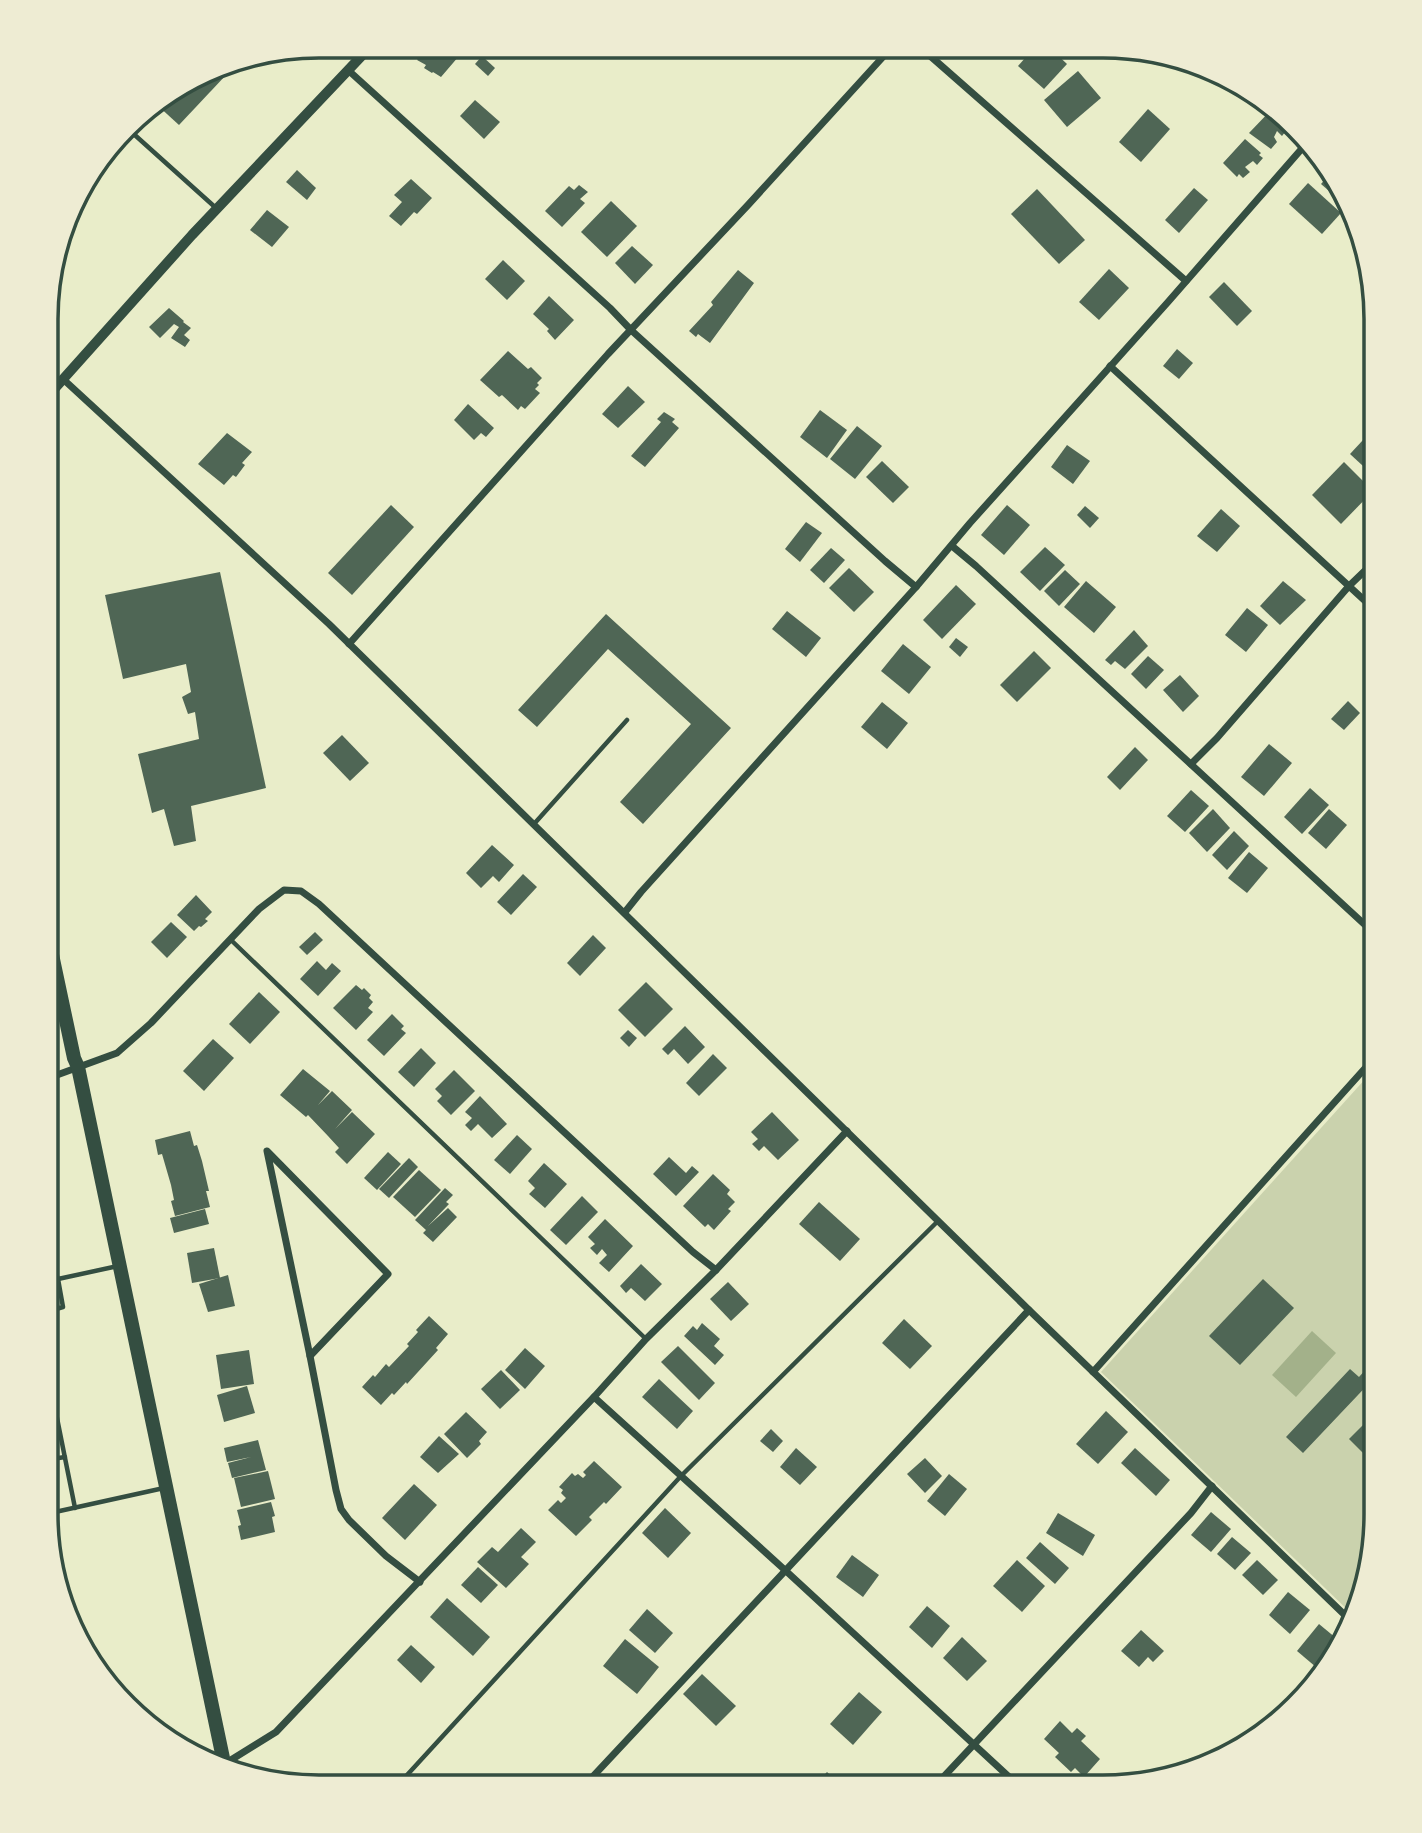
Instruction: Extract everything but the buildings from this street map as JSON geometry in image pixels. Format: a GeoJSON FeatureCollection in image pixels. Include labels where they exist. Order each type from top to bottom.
{"type":"FeatureCollection","features":[{"type":"Feature","properties":{"kind":"main road"},"geometry":{"type":"LineString","coordinates":[[58,983],[121,1266],[165,1488],[224,1757]]}},
{"type":"Feature","properties":{"kind":"street"},"geometry":{"type":"LineString","coordinates":[[58,385],[217,208],[360,58]]}},
{"type":"Feature","properties":{"kind":"street"},"geometry":{"type":"LineString","coordinates":[[349,644],[631,330],[882,58]]}},
{"type":"Feature","properties":{"kind":"street"},"geometry":{"type":"LineString","coordinates":[[933,58],[1186,281]]}},
{"type":"Feature","properties":{"kind":"street"},"geometry":{"type":"LineString","coordinates":[[348,70],[916,587]]}},
{"type":"Feature","properties":{"kind":"street"},"geometry":{"type":"LineString","coordinates":[[625,912],[640,892],[916,587],[1301,149]]}},
{"type":"Feature","properties":{"kind":"street"},"geometry":{"type":"LineString","coordinates":[[1110,366],[1364,600]]}},
{"type":"Feature","properties":{"kind":"street"},"geometry":{"type":"LineString","coordinates":[[63,379],[349,644],[1344,1614]]}},
{"type":"Feature","properties":{"kind":"street"},"geometry":{"type":"LineString","coordinates":[[952,546],[1364,924]]}},
{"type":"Feature","properties":{"kind":"street"},"geometry":{"type":"LineString","coordinates":[[1191,764],[1364,572]]}},
{"type":"Feature","properties":{"kind":"street"},"geometry":{"type":"LineString","coordinates":[[58,1075],[117,1053],[151,1023],[259,909],[284,890],[301,891],[319,904],[693,1252],[716,1270]]}},
{"type":"Feature","properties":{"kind":"street"},"geometry":{"type":"LineString","coordinates":[[1093,1372],[1364,1069]]}},
{"type":"Feature","properties":{"kind":"street"},"geometry":{"type":"LineString","coordinates":[[231,1759],[276,1732],[646,1339],[716,1270],[847,1131]]}},
{"type":"Feature","properties":{"kind":"street"},"geometry":{"type":"LineString","coordinates":[[310,1356],[388,1275],[267,1150],[341,1509],[386,1556],[420,1582]]}},
{"type":"Feature","properties":{"kind":"street"},"geometry":{"type":"LineString","coordinates":[[594,1775],[1029,1310]]}},
{"type":"Feature","properties":{"kind":"street"},"geometry":{"type":"LineString","coordinates":[[594,1397],[1007,1775]]}},
{"type":"Feature","properties":{"kind":"street"},"geometry":{"type":"LineString","coordinates":[[945,1775],[1191,1513],[1212,1486]]}},
{"type":"Feature","properties":{"kind":"lane"},"geometry":{"type":"LineString","coordinates":[[134,134],[217,208]]}},
{"type":"Feature","properties":{"kind":"lane"},"geometry":{"type":"LineString","coordinates":[[534,824],[627,720]]}},
{"type":"Feature","properties":{"kind":"lane"},"geometry":{"type":"LineString","coordinates":[[230,940],[646,1339]]}},
{"type":"Feature","properties":{"kind":"lane"},"geometry":{"type":"LineString","coordinates":[[407,1775],[681,1476],[938,1221]]}},
{"type":"Feature","properties":{"kind":"lane"},"geometry":{"type":"LineString","coordinates":[[58,1308],[62,1307],[58,1279],[121,1266]]}},
{"type":"Feature","properties":{"kind":"lane"},"geometry":{"type":"LineString","coordinates":[[58,1422],[75,1508]]}},
{"type":"Feature","properties":{"kind":"lane"},"geometry":{"type":"LineString","coordinates":[[58,1458],[65,1457]]}},
{"type":"Feature","properties":{"kind":"lane"},"geometry":{"type":"LineString","coordinates":[[58,1512],[165,1488]]}},
{"type":"Feature","properties":{"kind":"shaded area"},"geometry":{"type":"Polygon","coordinates":[[[1364,1080],[1364,1531],[1359,1565],[1346,1608],[1101,1372],[1364,1080]]]}},
{"type":"Feature","properties":{"kind":"shaded area"},"geometry":{"type":"Polygon","coordinates":[[[1312,1331],[1336,1353],[1296,1397],[1272,1375],[1312,1331]]]}}]}
